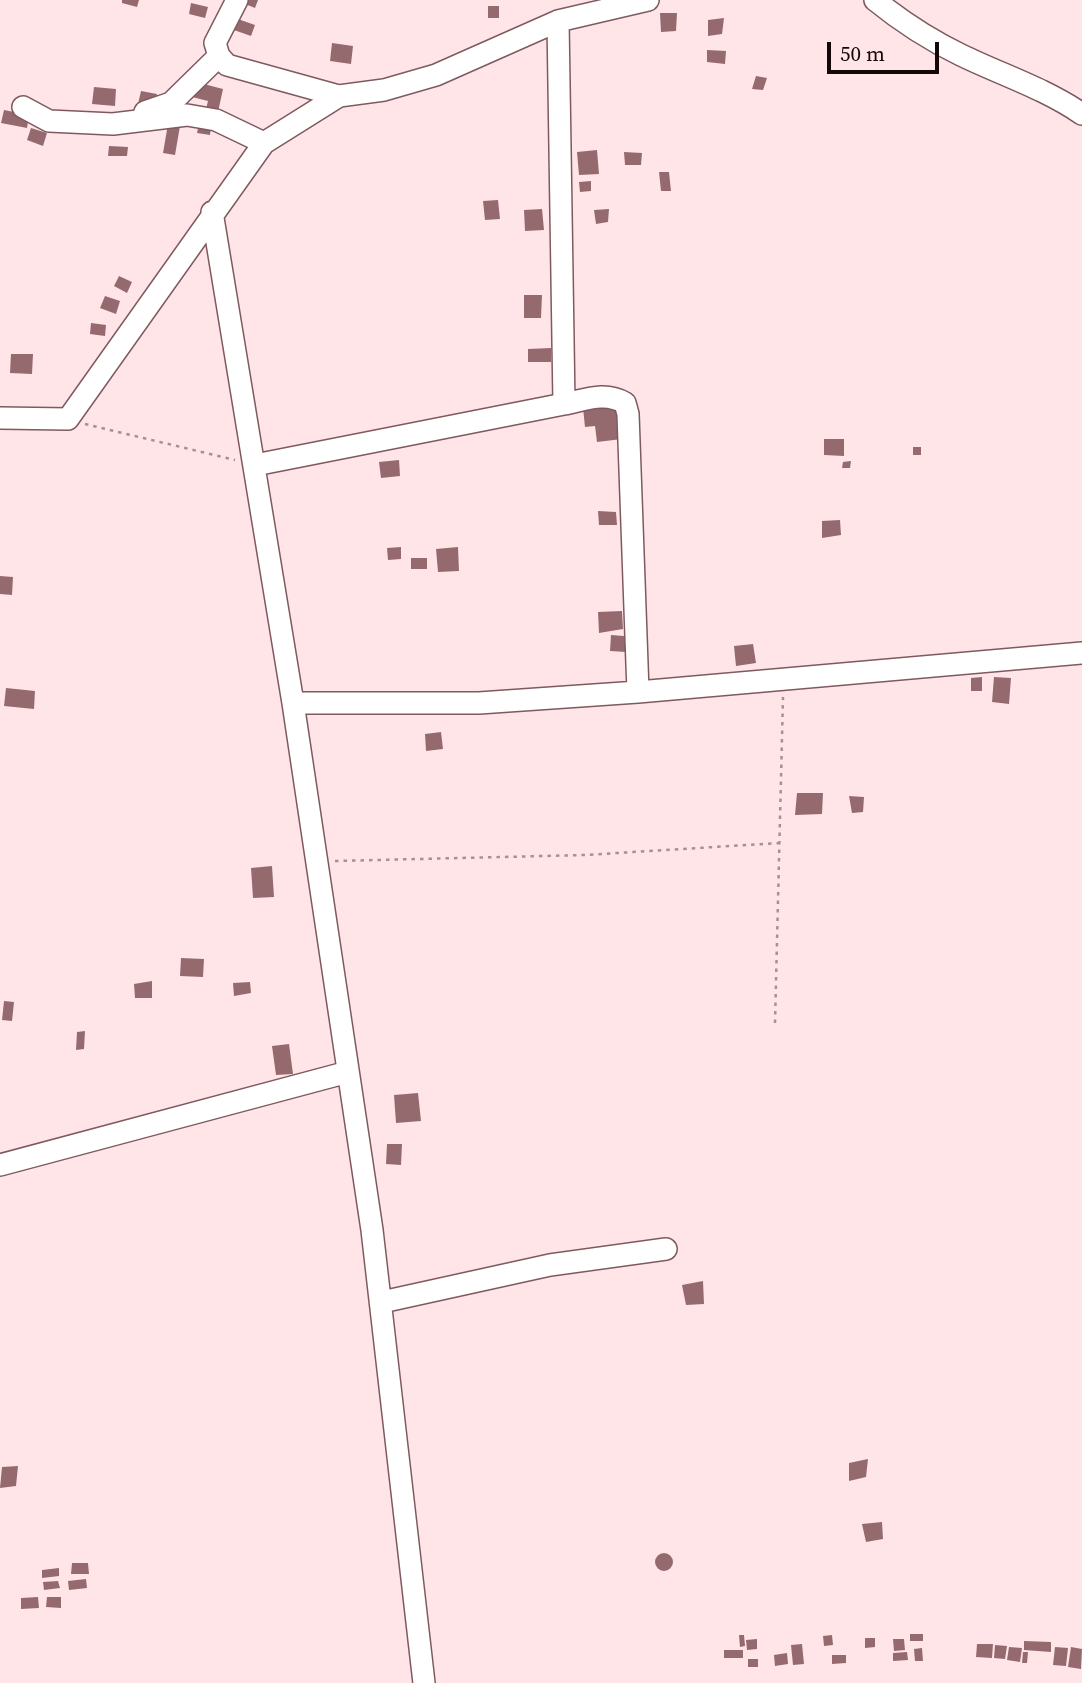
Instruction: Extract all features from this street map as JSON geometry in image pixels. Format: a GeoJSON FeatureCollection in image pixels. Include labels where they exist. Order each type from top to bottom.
{"type":"FeatureCollection","features":[{"type":"Feature","properties":{"kind":"street"},"geometry":{"type":"LineString","coordinates":[[237,0],[215,43],[219,56],[226,65],[339,96],[384,90],[436,75],[558,21],[648,0]]}},
{"type":"Feature","properties":{"kind":"street"},"geometry":{"type":"LineString","coordinates":[[875,0],[906,25],[961,55],[1058,97],[1082,114]]}},
{"type":"Feature","properties":{"kind":"street"},"geometry":{"type":"LineString","coordinates":[[558,21],[564,404]]}},
{"type":"Feature","properties":{"kind":"street"},"geometry":{"type":"LineString","coordinates":[[113,124],[171,103],[219,56]]}},
{"type":"Feature","properties":{"kind":"street"},"geometry":{"type":"LineString","coordinates":[[0,418],[68,419],[212,212],[264,143],[339,96]]}},
{"type":"Feature","properties":{"kind":"street"},"geometry":{"type":"LineString","coordinates":[[23,107],[40,125],[113,124],[187,115],[216,120],[264,143]]}},
{"type":"Feature","properties":{"kind":"street"},"geometry":{"type":"LineString","coordinates":[[212,212],[293,703],[382,1302],[424,1683]]}},
{"type":"Feature","properties":{"kind":"street"},"geometry":{"type":"LineString","coordinates":[[255,465],[603,396],[615,397],[625,403],[628,414],[638,692]]}},
{"type":"Feature","properties":{"kind":"street"},"geometry":{"type":"LineString","coordinates":[[293,703],[479,703],[638,692],[1082,653]]}},
{"type":"Feature","properties":{"kind":"street"},"geometry":{"type":"LineString","coordinates":[[0,1165],[348,1072]]}},
{"type":"Feature","properties":{"kind":"street"},"geometry":{"type":"LineString","coordinates":[[382,1302],[550,1265],[666,1249]]}},
{"type":"Feature","properties":{"kind":"path"},"geometry":{"type":"LineString","coordinates":[[68,419],[152,442],[255,465]]}},
{"type":"Feature","properties":{"kind":"path"},"geometry":{"type":"LineString","coordinates":[[775,1023],[783,679]]}},
{"type":"Feature","properties":{"kind":"path"},"geometry":{"type":"LineString","coordinates":[[317,861],[584,855],[779,843]]}},
{"type":"Feature","properties":{"kind":"building"},"geometry":{"type":"Polygon","coordinates":[[[122,0],[139,0],[137,7],[122,3],[122,0]]]}},
{"type":"Feature","properties":{"kind":"building"},"geometry":{"type":"Polygon","coordinates":[[[247,0],[258,0],[255,8],[245,4],[247,0]]]}},
{"type":"Feature","properties":{"kind":"building"},"geometry":{"type":"Polygon","coordinates":[[[191,3],[208,7],[205,18],[189,14],[191,3]]]}},
{"type":"Feature","properties":{"kind":"building"},"geometry":{"type":"Polygon","coordinates":[[[488,6],[499,6],[499,18],[488,18],[488,6]]]}},
{"type":"Feature","properties":{"kind":"building"},"geometry":{"type":"Polygon","coordinates":[[[660,13],[677,13],[676,31],[661,32],[660,13]]]}},
{"type":"Feature","properties":{"kind":"building"},"geometry":{"type":"Polygon","coordinates":[[[235,18],[255,25],[251,36],[231,29],[235,18]]]}},
{"type":"Feature","properties":{"kind":"building"},"geometry":{"type":"Polygon","coordinates":[[[724,18],[722,34],[708,36],[708,20],[724,18]]]}},
{"type":"Feature","properties":{"kind":"building"},"geometry":{"type":"Polygon","coordinates":[[[332,43],[353,46],[351,64],[330,61],[332,43]]]}},
{"type":"Feature","properties":{"kind":"building"},"geometry":{"type":"Polygon","coordinates":[[[707,50],[726,51],[725,64],[707,62],[707,50]]]}},
{"type":"Feature","properties":{"kind":"building"},"geometry":{"type":"Polygon","coordinates":[[[756,76],[767,78],[763,90],[752,89],[756,76]]]}},
{"type":"Feature","properties":{"kind":"building"},"geometry":{"type":"Polygon","coordinates":[[[196,82],[223,89],[218,112],[206,109],[208,101],[192,97],[196,82]]]}},
{"type":"Feature","properties":{"kind":"building"},"geometry":{"type":"Polygon","coordinates":[[[94,87],[116,89],[115,106],[92,104],[94,87]]]}},
{"type":"Feature","properties":{"kind":"building"},"geometry":{"type":"Polygon","coordinates":[[[141,91],[157,94],[155,107],[138,104],[141,91]]]}},
{"type":"Feature","properties":{"kind":"building"},"geometry":{"type":"Polygon","coordinates":[[[4,110],[29,115],[27,128],[1,123],[4,110]]]}},
{"type":"Feature","properties":{"kind":"building"},"geometry":{"type":"Polygon","coordinates":[[[168,124],[180,126],[175,155],[163,153],[168,124]]]}},
{"type":"Feature","properties":{"kind":"building"},"geometry":{"type":"Polygon","coordinates":[[[199,124],[211,126],[210,135],[197,133],[199,124]]]}},
{"type":"Feature","properties":{"kind":"building"},"geometry":{"type":"Polygon","coordinates":[[[31,128],[47,133],[43,146],[27,140],[31,128]]]}},
{"type":"Feature","properties":{"kind":"building"},"geometry":{"type":"Polygon","coordinates":[[[109,146],[128,147],[127,156],[108,156],[109,146]]]}},
{"type":"Feature","properties":{"kind":"building"},"geometry":{"type":"Polygon","coordinates":[[[597,150],[599,174],[579,175],[577,152],[597,150]]]}},
{"type":"Feature","properties":{"kind":"building"},"geometry":{"type":"Polygon","coordinates":[[[624,152],[642,153],[641,165],[625,165],[624,152]]]}},
{"type":"Feature","properties":{"kind":"building"},"geometry":{"type":"Polygon","coordinates":[[[659,172],[669,172],[671,191],[661,191],[659,172]]]}},
{"type":"Feature","properties":{"kind":"building"},"geometry":{"type":"Polygon","coordinates":[[[591,181],[591,191],[580,192],[579,182],[591,181]]]}},
{"type":"Feature","properties":{"kind":"building"},"geometry":{"type":"Polygon","coordinates":[[[498,200],[500,219],[485,220],[483,201],[498,200]]]}},
{"type":"Feature","properties":{"kind":"building"},"geometry":{"type":"Polygon","coordinates":[[[542,209],[544,230],[525,231],[524,210],[542,209]]]}},
{"type":"Feature","properties":{"kind":"building"},"geometry":{"type":"Polygon","coordinates":[[[609,209],[608,222],[596,224],[594,210],[609,209]]]}},
{"type":"Feature","properties":{"kind":"building"},"geometry":{"type":"Polygon","coordinates":[[[119,276],[132,282],[127,293],[114,286],[119,276]]]}},
{"type":"Feature","properties":{"kind":"building"},"geometry":{"type":"Polygon","coordinates":[[[524,295],[542,295],[541,318],[524,318],[524,295]]]}},
{"type":"Feature","properties":{"kind":"building"},"geometry":{"type":"Polygon","coordinates":[[[105,296],[120,301],[116,314],[100,308],[105,296]]]}},
{"type":"Feature","properties":{"kind":"building"},"geometry":{"type":"Polygon","coordinates":[[[91,323],[106,325],[105,336],[90,334],[91,323]]]}},
{"type":"Feature","properties":{"kind":"building"},"geometry":{"type":"Polygon","coordinates":[[[551,348],[551,362],[528,362],[528,349],[551,348]]]}},
{"type":"Feature","properties":{"kind":"building"},"geometry":{"type":"Polygon","coordinates":[[[11,354],[33,354],[32,374],[10,373],[11,354]]]}},
{"type":"Feature","properties":{"kind":"building"},"geometry":{"type":"Polygon","coordinates":[[[618,405],[622,439],[597,442],[595,426],[585,427],[583,408],[618,405]]]}},
{"type":"Feature","properties":{"kind":"building"},"geometry":{"type":"Polygon","coordinates":[[[824,439],[844,439],[844,456],[824,455],[824,439]]]}},
{"type":"Feature","properties":{"kind":"building"},"geometry":{"type":"Polygon","coordinates":[[[913,447],[921,447],[921,455],[913,455],[913,447]]]}},
{"type":"Feature","properties":{"kind":"building"},"geometry":{"type":"Polygon","coordinates":[[[399,460],[400,476],[381,478],[379,462],[399,460]]]}},
{"type":"Feature","properties":{"kind":"building"},"geometry":{"type":"Polygon","coordinates":[[[851,461],[850,468],[842,468],[843,462],[851,461]]]}},
{"type":"Feature","properties":{"kind":"building"},"geometry":{"type":"Polygon","coordinates":[[[598,511],[616,512],[617,525],[599,525],[598,511]]]}},
{"type":"Feature","properties":{"kind":"building"},"geometry":{"type":"Polygon","coordinates":[[[840,520],[841,535],[822,538],[822,521],[840,520]]]}},
{"type":"Feature","properties":{"kind":"building"},"geometry":{"type":"Polygon","coordinates":[[[401,547],[401,559],[388,560],[387,548],[401,547]]]}},
{"type":"Feature","properties":{"kind":"building"},"geometry":{"type":"Polygon","coordinates":[[[458,547],[459,571],[438,572],[436,549],[458,547]]]}},
{"type":"Feature","properties":{"kind":"building"},"geometry":{"type":"Polygon","coordinates":[[[411,558],[427,558],[427,569],[411,569],[411,558]]]}},
{"type":"Feature","properties":{"kind":"building"},"geometry":{"type":"Polygon","coordinates":[[[0,576],[13,577],[12,595],[0,594],[0,576]]]}},
{"type":"Feature","properties":{"kind":"building"},"geometry":{"type":"Polygon","coordinates":[[[622,611],[623,629],[599,633],[598,612],[622,611]]]}},
{"type":"Feature","properties":{"kind":"building"},"geometry":{"type":"Polygon","coordinates":[[[611,635],[624,636],[626,652],[610,651],[611,635]]]}},
{"type":"Feature","properties":{"kind":"building"},"geometry":{"type":"Polygon","coordinates":[[[753,644],[756,663],[736,666],[734,646],[753,644]]]}},
{"type":"Feature","properties":{"kind":"building"},"geometry":{"type":"Polygon","coordinates":[[[982,677],[982,691],[971,691],[971,678],[982,677]]]}},
{"type":"Feature","properties":{"kind":"building"},"geometry":{"type":"Polygon","coordinates":[[[994,677],[1011,678],[1009,704],[992,702],[994,677]]]}},
{"type":"Feature","properties":{"kind":"building"},"geometry":{"type":"Polygon","coordinates":[[[6,688],[35,691],[34,709],[4,706],[6,688]]]}},
{"type":"Feature","properties":{"kind":"building"},"geometry":{"type":"Polygon","coordinates":[[[441,732],[443,749],[426,751],[425,734],[441,732]]]}},
{"type":"Feature","properties":{"kind":"building"},"geometry":{"type":"Polygon","coordinates":[[[797,793],[823,793],[822,814],[795,815],[797,793]]]}},
{"type":"Feature","properties":{"kind":"building"},"geometry":{"type":"Polygon","coordinates":[[[849,796],[864,797],[863,812],[852,813],[849,796]]]}},
{"type":"Feature","properties":{"kind":"building"},"geometry":{"type":"Polygon","coordinates":[[[272,866],[274,897],[253,898],[251,868],[272,866]]]}},
{"type":"Feature","properties":{"kind":"building"},"geometry":{"type":"Polygon","coordinates":[[[181,958],[204,959],[203,977],[180,976],[181,958]]]}},
{"type":"Feature","properties":{"kind":"building"},"geometry":{"type":"Polygon","coordinates":[[[152,981],[152,998],[135,998],[134,984],[152,981]]]}},
{"type":"Feature","properties":{"kind":"building"},"geometry":{"type":"Polygon","coordinates":[[[250,982],[251,993],[234,996],[233,983],[250,982]]]}},
{"type":"Feature","properties":{"kind":"building"},"geometry":{"type":"Polygon","coordinates":[[[4,1001],[14,1002],[12,1021],[2,1020],[4,1001]]]}},
{"type":"Feature","properties":{"kind":"building"},"geometry":{"type":"Polygon","coordinates":[[[85,1031],[84,1049],[76,1050],[77,1032],[85,1031]]]}},
{"type":"Feature","properties":{"kind":"building"},"geometry":{"type":"Polygon","coordinates":[[[289,1044],[293,1074],[276,1075],[272,1046],[289,1044]]]}},
{"type":"Feature","properties":{"kind":"building"},"geometry":{"type":"Polygon","coordinates":[[[418,1093],[421,1121],[396,1123],[394,1095],[418,1093]]]}},
{"type":"Feature","properties":{"kind":"building"},"geometry":{"type":"Polygon","coordinates":[[[387,1144],[402,1144],[401,1165],[386,1164],[387,1144]]]}},
{"type":"Feature","properties":{"kind":"building"},"geometry":{"type":"Polygon","coordinates":[[[703,1281],[704,1304],[686,1305],[682,1285],[703,1281]]]}},
{"type":"Feature","properties":{"kind":"building"},"geometry":{"type":"Polygon","coordinates":[[[868,1459],[866,1477],[849,1481],[849,1463],[868,1459]]]}},
{"type":"Feature","properties":{"kind":"building"},"geometry":{"type":"Polygon","coordinates":[[[18,1466],[16,1486],[0,1488],[2,1467],[18,1466]]]}},
{"type":"Feature","properties":{"kind":"building"},"geometry":{"type":"Polygon","coordinates":[[[882,1522],[883,1539],[866,1542],[862,1524],[882,1522]]]}},
{"type":"Feature","properties":{"kind":"building"},"geometry":{"type":"Polygon","coordinates":[[[660,1553],[668,1553],[673,1562],[671,1569],[660,1571],[655,1566],[655,1558],[660,1553]]]}},
{"type":"Feature","properties":{"kind":"building"},"geometry":{"type":"Polygon","coordinates":[[[72,1563],[88,1563],[89,1574],[71,1574],[72,1563]]]}},
{"type":"Feature","properties":{"kind":"building"},"geometry":{"type":"Polygon","coordinates":[[[59,1568],[59,1576],[42,1578],[42,1570],[59,1568]]]}},
{"type":"Feature","properties":{"kind":"building"},"geometry":{"type":"Polygon","coordinates":[[[86,1579],[87,1588],[69,1590],[68,1581],[86,1579]]]}},
{"type":"Feature","properties":{"kind":"building"},"geometry":{"type":"Polygon","coordinates":[[[58,1581],[60,1588],[44,1590],[43,1582],[58,1581]]]}},
{"type":"Feature","properties":{"kind":"building"},"geometry":{"type":"Polygon","coordinates":[[[38,1597],[39,1608],[21,1609],[21,1598],[38,1597]]]}},
{"type":"Feature","properties":{"kind":"building"},"geometry":{"type":"Polygon","coordinates":[[[47,1597],[61,1597],[61,1608],[46,1607],[47,1597]]]}},
{"type":"Feature","properties":{"kind":"building"},"geometry":{"type":"Polygon","coordinates":[[[910,1634],[923,1634],[923,1641],[910,1641],[910,1634]]]}},
{"type":"Feature","properties":{"kind":"building"},"geometry":{"type":"Polygon","coordinates":[[[739,1635],[744,1635],[745,1646],[740,1647],[739,1635]]]}},
{"type":"Feature","properties":{"kind":"building"},"geometry":{"type":"Polygon","coordinates":[[[832,1635],[833,1645],[824,1646],[823,1636],[832,1635]]]}},
{"type":"Feature","properties":{"kind":"building"},"geometry":{"type":"Polygon","coordinates":[[[865,1638],[875,1638],[875,1647],[865,1648],[865,1638]]]}},
{"type":"Feature","properties":{"kind":"building"},"geometry":{"type":"Polygon","coordinates":[[[757,1639],[757,1649],[747,1650],[746,1640],[757,1639]]]}},
{"type":"Feature","properties":{"kind":"building"},"geometry":{"type":"Polygon","coordinates":[[[893,1639],[904,1639],[905,1650],[894,1651],[893,1639]]]}},
{"type":"Feature","properties":{"kind":"building"},"geometry":{"type":"Polygon","coordinates":[[[1024,1641],[1051,1642],[1051,1652],[1024,1650],[1024,1641]]]}},
{"type":"Feature","properties":{"kind":"building"},"geometry":{"type":"Polygon","coordinates":[[[802,1644],[804,1664],[793,1665],[791,1645],[802,1644]]]}},
{"type":"Feature","properties":{"kind":"building"},"geometry":{"type":"Polygon","coordinates":[[[977,1644],[993,1644],[992,1658],[976,1657],[977,1644]]]}},
{"type":"Feature","properties":{"kind":"building"},"geometry":{"type":"Polygon","coordinates":[[[995,1645],[1007,1646],[1005,1659],[994,1658],[995,1645]]]}},
{"type":"Feature","properties":{"kind":"building"},"geometry":{"type":"Polygon","coordinates":[[[1009,1647],[1022,1648],[1020,1662],[1007,1660],[1009,1647]]]}},
{"type":"Feature","properties":{"kind":"building"},"geometry":{"type":"Polygon","coordinates":[[[1055,1647],[1068,1648],[1066,1666],[1053,1665],[1055,1647]]]}},
{"type":"Feature","properties":{"kind":"building"},"geometry":{"type":"Polygon","coordinates":[[[1071,1647],[1082,1649],[1081,1669],[1068,1667],[1071,1647]]]}},
{"type":"Feature","properties":{"kind":"building"},"geometry":{"type":"Polygon","coordinates":[[[922,1648],[923,1661],[915,1661],[914,1649],[922,1648]]]}},
{"type":"Feature","properties":{"kind":"building"},"geometry":{"type":"Polygon","coordinates":[[[724,1650],[743,1650],[743,1658],[724,1658],[724,1650]]]}},
{"type":"Feature","properties":{"kind":"building"},"geometry":{"type":"Polygon","coordinates":[[[907,1652],[908,1660],[893,1661],[893,1653],[907,1652]]]}},
{"type":"Feature","properties":{"kind":"building"},"geometry":{"type":"Polygon","coordinates":[[[1023,1652],[1028,1652],[1027,1663],[1022,1663],[1023,1652]]]}},
{"type":"Feature","properties":{"kind":"building"},"geometry":{"type":"Polygon","coordinates":[[[787,1653],[788,1664],[775,1666],[774,1655],[787,1653]]]}},
{"type":"Feature","properties":{"kind":"building"},"geometry":{"type":"Polygon","coordinates":[[[832,1655],[846,1655],[846,1663],[832,1664],[832,1655]]]}},
{"type":"Feature","properties":{"kind":"building"},"geometry":{"type":"Polygon","coordinates":[[[748,1659],[758,1659],[758,1667],[748,1667],[748,1659]]]}}]}
